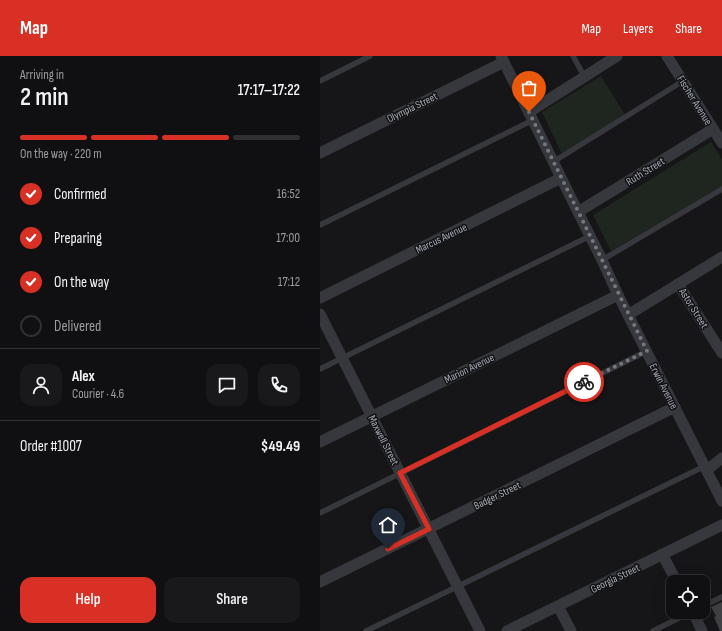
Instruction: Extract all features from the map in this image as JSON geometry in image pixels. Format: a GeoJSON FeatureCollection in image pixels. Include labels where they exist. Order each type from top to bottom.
{"type":"FeatureCollection","features":[{"type":"Feature","properties":{"kind":"street"},"geometry":{"type":"LineString","coordinates":[[531,116],[584,76],[616,56]]}},
{"type":"Feature","properties":{"kind":"street","name":"Fischer Avenue"},"geometry":{"type":"LineString","coordinates":[[667,56],[722,143]]}},
{"type":"Feature","properties":{"kind":"street","name":"Erwin Avenue"},"geometry":{"type":"LineString","coordinates":[[503,59],[618,295],[722,501]]}},
{"type":"Feature","properties":{"kind":"street","name":"Olympia Street"},"geometry":{"type":"LineString","coordinates":[[320,153],[503,59]]}},
{"type":"Feature","properties":{"kind":"street","name":"Ruth Street"},"geometry":{"type":"LineString","coordinates":[[578,212],[713,129]]}},
{"type":"Feature","properties":{"kind":"street","name":"Marcus Avenue"},"geometry":{"type":"LineString","coordinates":[[320,298],[561,178]]}},
{"type":"Feature","properties":{"kind":"street"},"geometry":{"type":"LineString","coordinates":[[628,315],[722,257]]}},
{"type":"Feature","properties":{"kind":"street","name":"Astor Street"},"geometry":{"type":"LineString","coordinates":[[678,284],[722,353]]}},
{"type":"Feature","properties":{"kind":"street","name":"Marion Avenue"},"geometry":{"type":"LineString","coordinates":[[320,442],[618,295]]}},
{"type":"Feature","properties":{"kind":"street","name":"Maxwell Street"},"geometry":{"type":"LineString","coordinates":[[320,314],[480,631]]}},
{"type":"Feature","properties":{"kind":"street","name":"Badger Street"},"geometry":{"type":"LineString","coordinates":[[320,582],[675,408]]}},
{"type":"Feature","properties":{"kind":"street"},"geometry":{"type":"LineString","coordinates":[[706,468],[722,458]]}},
{"type":"Feature","properties":{"kind":"street","name":"Georgia Street"},"geometry":{"type":"LineString","coordinates":[[507,631],[722,525]]}},
{"type":"Feature","properties":{"kind":"street"},"geometry":{"type":"LineString","coordinates":[[662,554],[673,575]]}},
{"type":"Feature","properties":{"kind":"street"},"geometry":{"type":"LineString","coordinates":[[558,606],[571,631]]}},
{"type":"Feature","properties":{"kind":"street"},"geometry":{"type":"LineString","coordinates":[[696,619],[702,631]]}},
{"type":"Feature","properties":{"kind":"lane"},"geometry":{"type":"LineString","coordinates":[[320,81],[370,56]]}},
{"type":"Feature","properties":{"kind":"lane"},"geometry":{"type":"LineString","coordinates":[[573,56],[584,76]]}},
{"type":"Feature","properties":{"kind":"lane"},"geometry":{"type":"LineString","coordinates":[[553,162],[683,81]]}},
{"type":"Feature","properties":{"kind":"lane"},"geometry":{"type":"LineString","coordinates":[[320,225],[531,116]]}},
{"type":"Feature","properties":{"kind":"lane"},"geometry":{"type":"LineString","coordinates":[[602,260],[722,189]]}},
{"type":"Feature","properties":{"kind":"lane"},"geometry":{"type":"LineString","coordinates":[[320,369],[590,236]]}},
{"type":"Feature","properties":{"kind":"lane"},"geometry":{"type":"LineString","coordinates":[[320,513],[647,351]]}},
{"type":"Feature","properties":{"kind":"lane"},"geometry":{"type":"LineString","coordinates":[[366,631],[706,468]]}},
{"type":"Feature","properties":{"kind":"lane"},"geometry":{"type":"LineString","coordinates":[[710,603],[722,597]]}},
{"type":"Feature","properties":{"kind":"lane"},"geometry":{"type":"LineString","coordinates":[[653,631],[678,619]]}},
{"type":"Feature","properties":{"kind":"shaded area"},"geometry":{"type":"Polygon","coordinates":[[[601,76],[625,115],[562,154],[542,112],[601,76]]]}},
{"type":"Feature","properties":{"kind":"shaded area"},"geometry":{"type":"Polygon","coordinates":[[[711,142],[722,160],[722,186],[611,251],[593,215],[711,142]]]}},
{"type":"Feature","properties":{"kind":"building"},"geometry":{"type":"Polygon","coordinates":[[[722,602],[722,631],[720,631],[714,617],[716,616],[711,607],[722,602]]]}},
{"type":"Feature","properties":{"kind":"way so far"},"geometry":{"type":"LineString","coordinates":[[529,112],[618,295],[647,351],[584,382]]}},
{"type":"Feature","properties":{"kind":"route"},"geometry":{"type":"LineString","coordinates":[[388,549],[429,529],[400,473],[584,382]]}}]}
